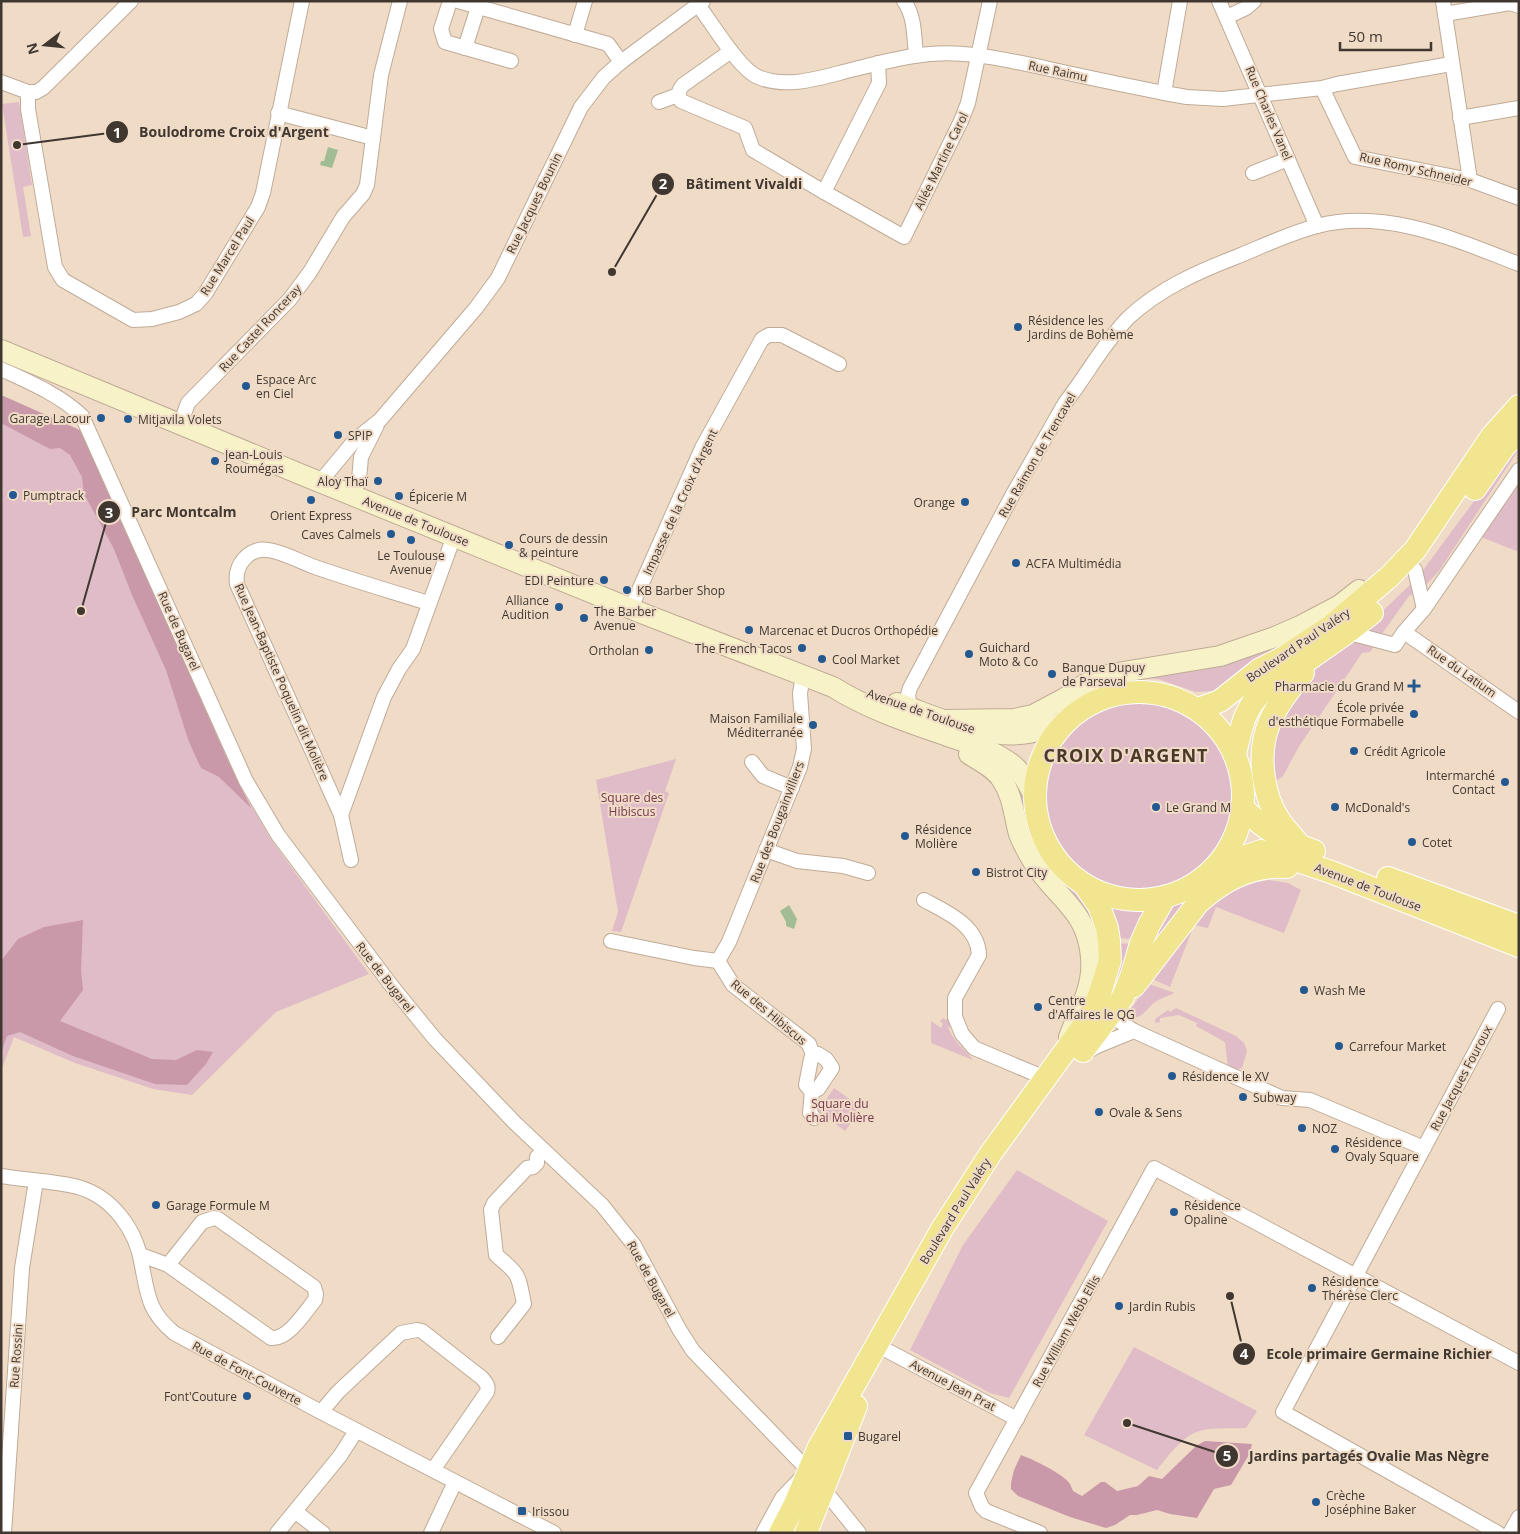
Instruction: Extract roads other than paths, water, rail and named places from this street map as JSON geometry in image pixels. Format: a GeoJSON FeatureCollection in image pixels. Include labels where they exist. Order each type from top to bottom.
{"type":"FeatureCollection","features":[{"type":"Feature","properties":{"kind":"main road","name":"Avenue de Toulouse"},"geometry":{"type":"LineString","coordinates":[[1,350],[631,608],[833,686],[851,698],[937,725],[962,727],[987,733],[1019,735],[1042,730],[1067,720]]}},
{"type":"Feature","properties":{"kind":"main road","name":"Boulevard Paul Valéry"},"geometry":{"type":"LineString","coordinates":[[1235,754],[1243,721],[1249,706],[1254,700],[1261,693],[1345,634],[1406,582],[1410,565],[1426,534],[1492,436],[1519,406]]}},
{"type":"Feature","properties":{"kind":"main road","name":"Boulevard Paul Valéry"},"geometry":{"type":"LineString","coordinates":[[1198,710],[1220,701],[1259,670],[1284,657],[1330,627],[1410,565],[1442,537],[1492,463],[1519,431]]}},
{"type":"Feature","properties":{"kind":"main road"},"geometry":{"type":"LineString","coordinates":[[937,725],[1014,719],[1034,715],[1065,698],[1085,684],[1111,674],[1220,656],[1300,626],[1340,605],[1387,568],[1410,565]]}},
{"type":"Feature","properties":{"kind":"main road"},"geometry":{"type":"LineString","coordinates":[[1299,845],[1278,818],[1268,800],[1262,763],[1262,747],[1266,727],[1275,708],[1306,669],[1312,657]]}},
{"type":"Feature","properties":{"kind":"main road","name":"Avenue de Toulouse"},"geometry":{"type":"LineString","coordinates":[[833,686],[854,688],[910,708],[937,725],[999,756],[1025,778],[1035,798]]}},
{"type":"Feature","properties":{"kind":"main road"},"geometry":{"type":"LineString","coordinates":[[1134,691],[1170,696],[1198,710],[1220,729],[1235,754],[1242,780],[1243,808],[1240,825],[1226,855],[1215,868],[1192,886],[1165,897],[1150,900],[1120,898],[1086,886],[1062,866],[1051,851],[1042,834],[1037,816],[1036,780],[1043,756],[1056,733],[1067,720],[1082,708],[1116,694],[1134,691]]}},
{"type":"Feature","properties":{"kind":"main road"},"geometry":{"type":"LineString","coordinates":[[937,725],[1001,778],[1008,789],[1020,836],[1030,856],[1041,874],[1080,918],[1092,958],[1089,988],[1071,1055]]}},
{"type":"Feature","properties":{"kind":"main road","name":"Avenue de Toulouse"},"geometry":{"type":"LineString","coordinates":[[1243,808],[1265,829],[1290,842],[1519,926]]}},
{"type":"Feature","properties":{"kind":"main road","name":"Avenue de Toulouse"},"geometry":{"type":"LineString","coordinates":[[1215,868],[1261,852],[1283,856],[1331,872],[1519,946]]}},
{"type":"Feature","properties":{"kind":"main road"},"geometry":{"type":"LineString","coordinates":[[1118,1004],[1133,988],[1198,903],[1210,892],[1227,881],[1260,868],[1295,868],[1324,875],[1331,872]]}},
{"type":"Feature","properties":{"kind":"main road","name":"Boulevard Paul Valéry"},"geometry":{"type":"LineString","coordinates":[[806,1533],[853,1412],[954,1236],[980,1194],[1020,1137],[1071,1055],[1100,996],[1110,961],[1107,928],[1099,906],[1086,886]]}},
{"type":"Feature","properties":{"kind":"main road","name":"Boulevard Paul Valéry"},"geometry":{"type":"LineString","coordinates":[[809,1471],[818,1449],[942,1229],[991,1153],[1045,1078],[1071,1055],[1118,1004],[1132,974],[1149,924],[1165,897]]}},
{"type":"Feature","properties":{"kind":"main road"},"geometry":{"type":"LineString","coordinates":[[780,1533],[809,1471]]}},
{"type":"Feature","properties":{"kind":"street"},"geometry":{"type":"LineString","coordinates":[[1,82],[28,92],[36,92],[43,88],[132,1]]}},
{"type":"Feature","properties":{"kind":"street","name":"Rue Marcel Paul"},"geometry":{"type":"LineString","coordinates":[[28,92],[28,109],[55,267],[63,280],[132,320],[152,319],[179,312],[196,304],[205,294],[258,207],[263,193],[302,1]]}},
{"type":"Feature","properties":{"kind":"street","name":"Rue Castel Ronceray"},"geometry":{"type":"LineString","coordinates":[[180,424],[188,403],[290,299],[310,272],[343,217],[363,194],[366,185],[381,75],[400,1]]}},
{"type":"Feature","properties":{"kind":"street"},"geometry":{"type":"LineString","coordinates":[[450,1],[441,29],[444,42],[511,61]]}},
{"type":"Feature","properties":{"kind":"street"},"geometry":{"type":"LineString","coordinates":[[458,1],[608,44],[621,62]]}},
{"type":"Feature","properties":{"kind":"street"},"geometry":{"type":"LineString","coordinates":[[575,35],[585,1]]}},
{"type":"Feature","properties":{"kind":"street"},"geometry":{"type":"LineString","coordinates":[[904,1],[912,21],[916,55]]}},
{"type":"Feature","properties":{"kind":"street","name":"Allée Martine Carol"},"geometry":{"type":"LineString","coordinates":[[824,192],[904,237],[968,103],[990,1]]}},
{"type":"Feature","properties":{"kind":"street"},"geometry":{"type":"LineString","coordinates":[[1164,93],[1180,1]]}},
{"type":"Feature","properties":{"kind":"street","name":"Rue Charles Vanel"},"geometry":{"type":"LineString","coordinates":[[1219,1],[1317,226]]}},
{"type":"Feature","properties":{"kind":"street"},"geometry":{"type":"LineString","coordinates":[[1227,17],[1246,8],[1254,1]]}},
{"type":"Feature","properties":{"kind":"street","name":"Rue Raimu"},"geometry":{"type":"LineString","coordinates":[[700,3],[731,51],[750,72],[757,77],[768,80],[790,82],[809,80],[916,55],[945,53],[978,54],[1164,93],[1210,99],[1261,96],[1322,88],[1451,64]]}},
{"type":"Feature","properties":{"kind":"street","name":"Rue Jacques Bounin"},"geometry":{"type":"LineString","coordinates":[[320,482],[355,440],[380,420],[476,308],[498,278],[581,107],[604,78],[621,62],[700,3]]}},
{"type":"Feature","properties":{"kind":"street"},"geometry":{"type":"LineString","coordinates":[[1470,180],[1444,8],[1510,3],[1519,6]]}},
{"type":"Feature","properties":{"kind":"street"},"geometry":{"type":"LineString","coordinates":[[465,48],[478,7]]}},
{"type":"Feature","properties":{"kind":"street"},"geometry":{"type":"LineString","coordinates":[[731,51],[683,85],[678,95],[681,101],[745,128],[753,150],[824,192],[879,84],[878,63]]}},
{"type":"Feature","properties":{"kind":"street","name":"Rue Romy Schneider"},"geometry":{"type":"LineString","coordinates":[[1322,88],[1355,157],[1470,180],[1519,198]]}},
{"type":"Feature","properties":{"kind":"street"},"geometry":{"type":"LineString","coordinates":[[659,102],[678,95]]}},
{"type":"Feature","properties":{"kind":"street"},"geometry":{"type":"LineString","coordinates":[[1460,118],[1519,108]]}},
{"type":"Feature","properties":{"kind":"street"},"geometry":{"type":"LineString","coordinates":[[278,113],[373,138]]}},
{"type":"Feature","properties":{"kind":"street"},"geometry":{"type":"LineString","coordinates":[[1253,173],[1288,159]]}},
{"type":"Feature","properties":{"kind":"street","name":"Rue Raimon de Trencavel"},"geometry":{"type":"LineString","coordinates":[[910,708],[908,695],[910,688],[1013,494],[1065,403],[1107,341],[1130,317],[1160,293],[1193,274],[1317,226],[1342,222],[1381,222],[1419,229],[1519,264]]}},
{"type":"Feature","properties":{"kind":"street","name":"Impasse de la Croix d'Argent"},"geometry":{"type":"LineString","coordinates":[[631,608],[702,448],[762,339],[769,335],[782,335],[839,364]]}},
{"type":"Feature","properties":{"kind":"street","name":"Rue de Bugarel"},"geometry":{"type":"LineString","coordinates":[[1,370],[59,398],[82,416],[246,781],[278,835],[394,989],[461,1067],[540,1154],[602,1205],[634,1245],[679,1329],[693,1351],[809,1471],[859,1533]]}},
{"type":"Feature","properties":{"kind":"street","name":"Rue Jacques Bounin"},"geometry":{"type":"LineString","coordinates":[[352,495],[359,480],[361,457],[380,420]]}},
{"type":"Feature","properties":{"kind":"street"},"geometry":{"type":"LineString","coordinates":[[342,456],[350,457],[360,466]]}},
{"type":"Feature","properties":{"kind":"street"},"geometry":{"type":"LineString","coordinates":[[1345,634],[1357,635],[1395,645],[1424,609],[1519,470]]}},
{"type":"Feature","properties":{"kind":"street"},"geometry":{"type":"LineString","coordinates":[[342,816],[384,697],[399,669],[413,649],[428,603],[454,536]]}},
{"type":"Feature","properties":{"kind":"street","name":"Rue Jean-Baptiste Poquelin dit Molière"},"geometry":{"type":"LineString","coordinates":[[351,860],[342,816],[243,598],[236,577],[240,565],[245,558],[252,553],[268,550],[428,603]]}},
{"type":"Feature","properties":{"kind":"street"},"geometry":{"type":"LineString","coordinates":[[1410,565],[1424,609]]}},
{"type":"Feature","properties":{"kind":"street","name":"Rue du Latium"},"geometry":{"type":"LineString","coordinates":[[1404,632],[1519,712]]}},
{"type":"Feature","properties":{"kind":"street","name":"Rue des Bougainvilliers"},"geometry":{"type":"LineString","coordinates":[[718,961],[729,942],[800,767],[804,749],[800,692],[804,676]]}},
{"type":"Feature","properties":{"kind":"street"},"geometry":{"type":"LineString","coordinates":[[752,762],[763,776],[792,788]]}},
{"type":"Feature","properties":{"kind":"street"},"geometry":{"type":"LineString","coordinates":[[766,850],[796,862],[843,866],[868,873]]}},
{"type":"Feature","properties":{"kind":"street"},"geometry":{"type":"LineString","coordinates":[[924,900],[961,920],[979,947],[979,955],[955,998],[955,1016],[962,1034],[974,1048],[1045,1078]]}},
{"type":"Feature","properties":{"kind":"street"},"geometry":{"type":"LineString","coordinates":[[611,941],[718,961]]}},
{"type":"Feature","properties":{"kind":"street","name":"Rue des Hibiscus"},"geometry":{"type":"LineString","coordinates":[[718,961],[733,985],[809,1044],[813,1055],[806,1085],[812,1091]]}},
{"type":"Feature","properties":{"kind":"street"},"geometry":{"type":"LineString","coordinates":[[1118,1004],[1119,1021],[1134,1031],[1282,1098],[1310,1100],[1424,1148]]}},
{"type":"Feature","properties":{"kind":"street","name":"Rue Jacques Fouroux"},"geometry":{"type":"LineString","coordinates":[[1498,1009],[1283,1412],[1498,1533]]}},
{"type":"Feature","properties":{"kind":"street"},"geometry":{"type":"LineString","coordinates":[[1071,1055],[1134,1031]]}},
{"type":"Feature","properties":{"kind":"street","name":"Rue des Hibiscus"},"geometry":{"type":"LineString","coordinates":[[812,1091],[818,1090],[832,1068],[826,1059],[818,1054],[813,1055]]}},
{"type":"Feature","properties":{"kind":"street","name":"Rue des Hibiscus"},"geometry":{"type":"LineString","coordinates":[[812,1091],[810,1112],[814,1118]]}},
{"type":"Feature","properties":{"kind":"street"},"geometry":{"type":"LineString","coordinates":[[498,1337],[524,1304],[518,1276],[514,1270],[496,1256],[491,1210],[494,1202],[526,1168],[533,1167],[537,1163],[540,1154]]}},
{"type":"Feature","properties":{"kind":"street","name":"Rue William Webb Ellis"},"geometry":{"type":"LineString","coordinates":[[1040,1533],[986,1511],[982,1507],[976,1493],[1154,1168],[1356,1277]]}},
{"type":"Feature","properties":{"kind":"street","name":"Rue de Font-Couverte"},"geometry":{"type":"LineString","coordinates":[[1,1176],[77,1187],[93,1193],[104,1200],[116,1211],[134,1236],[141,1255],[153,1311],[162,1323],[174,1333],[554,1533]]}},
{"type":"Feature","properties":{"kind":"street","name":"Rue Rossini"},"geometry":{"type":"LineString","coordinates":[[4,1533],[5,1478],[22,1268],[36,1181]]}},
{"type":"Feature","properties":{"kind":"street"},"geometry":{"type":"LineString","coordinates":[[141,1255],[168,1265],[271,1338],[276,1339],[286,1335],[315,1300],[314,1287],[214,1218],[202,1222],[168,1265]]}},
{"type":"Feature","properties":{"kind":"street"},"geometry":{"type":"LineString","coordinates":[[1356,1277],[1519,1363]]}},
{"type":"Feature","properties":{"kind":"street"},"geometry":{"type":"LineString","coordinates":[[321,1412],[338,1392],[401,1334],[418,1330],[422,1331],[482,1378],[488,1388],[488,1392],[433,1470]]}},
{"type":"Feature","properties":{"kind":"street","name":"Avenue Jean Prat"},"geometry":{"type":"LineString","coordinates":[[888,1351],[1017,1419]]}},
{"type":"Feature","properties":{"kind":"street"},"geometry":{"type":"LineString","coordinates":[[277,1533],[340,1456],[356,1430]]}},
{"type":"Feature","properties":{"kind":"street","name":"Boulevard Paul Valéry"},"geometry":{"type":"LineString","coordinates":[[763,1533],[782,1498],[809,1471]]}},
{"type":"Feature","properties":{"kind":"street"},"geometry":{"type":"LineString","coordinates":[[431,1533],[455,1482]]}},
{"type":"Feature","properties":{"kind":"street"},"geometry":{"type":"LineString","coordinates":[[296,1512],[323,1533]]}},
{"type":"Feature","properties":{"kind":"street"},"geometry":{"type":"LineString","coordinates":[[1510,1533],[1519,1517]]}},
{"type":"Feature","properties":{"kind":"place","name":"Boulodrome Croix d'Argent"},"geometry":{"type":"Point","coordinates":[17,145]}},
{"type":"Feature","properties":{"kind":"place","name":"Bâtiment Vivaldi"},"geometry":{"type":"Point","coordinates":[612,272]}},
{"type":"Feature","properties":{"kind":"place","name":"Résidence les Jardins de Bohème"},"geometry":{"type":"Point","coordinates":[1018,327]}},
{"type":"Feature","properties":{"kind":"place","name":"Espace Arc en Ciel"},"geometry":{"type":"Point","coordinates":[246,386]}},
{"type":"Feature","properties":{"kind":"place","name":"Garage Lacour"},"geometry":{"type":"Point","coordinates":[101,418]}},
{"type":"Feature","properties":{"kind":"place","name":"Mitjavila Volets"},"geometry":{"type":"Point","coordinates":[128,419]}},
{"type":"Feature","properties":{"kind":"place","name":"SPIP"},"geometry":{"type":"Point","coordinates":[338,435]}},
{"type":"Feature","properties":{"kind":"place","name":"Jean-Louis Roumégas"},"geometry":{"type":"Point","coordinates":[215,461]}},
{"type":"Feature","properties":{"kind":"place","name":"Aloy Thaï"},"geometry":{"type":"Point","coordinates":[378,481]}},
{"type":"Feature","properties":{"kind":"place","name":"Pumptrack"},"geometry":{"type":"Point","coordinates":[13,495]}},
{"type":"Feature","properties":{"kind":"place","name":"Épicerie M"},"geometry":{"type":"Point","coordinates":[399,496]}},
{"type":"Feature","properties":{"kind":"place","name":"Orient Express"},"geometry":{"type":"Point","coordinates":[311,500]}},
{"type":"Feature","properties":{"kind":"place","name":"Orange"},"geometry":{"type":"Point","coordinates":[965,502]}},
{"type":"Feature","properties":{"kind":"place","name":"Caves Calmels"},"geometry":{"type":"Point","coordinates":[391,534]}},
{"type":"Feature","properties":{"kind":"place","name":"Le Toulouse Avenue"},"geometry":{"type":"Point","coordinates":[411,540]}},
{"type":"Feature","properties":{"kind":"place","name":"Cours de dessin & peinture"},"geometry":{"type":"Point","coordinates":[509,545]}},
{"type":"Feature","properties":{"kind":"place","name":"ACFA Multimédia"},"geometry":{"type":"Point","coordinates":[1016,563]}},
{"type":"Feature","properties":{"kind":"place","name":"EDI Peinture"},"geometry":{"type":"Point","coordinates":[604,580]}},
{"type":"Feature","properties":{"kind":"place","name":"KB Barber Shop"},"geometry":{"type":"Point","coordinates":[627,590]}},
{"type":"Feature","properties":{"kind":"place","name":"Alliance Audition"},"geometry":{"type":"Point","coordinates":[559,607]}},
{"type":"Feature","properties":{"kind":"place","name":"Parc Montcalm"},"geometry":{"type":"Point","coordinates":[81,611]}},
{"type":"Feature","properties":{"kind":"place","name":"The Barber Avenue"},"geometry":{"type":"Point","coordinates":[584,618]}},
{"type":"Feature","properties":{"kind":"place","name":"Marcenac et Ducros Orthopédie"},"geometry":{"type":"Point","coordinates":[749,630]}},
{"type":"Feature","properties":{"kind":"place","name":"The French Tacos"},"geometry":{"type":"Point","coordinates":[802,648]}},
{"type":"Feature","properties":{"kind":"place","name":"Ortholan"},"geometry":{"type":"Point","coordinates":[649,650]}},
{"type":"Feature","properties":{"kind":"place","name":"Guichard Moto & Co"},"geometry":{"type":"Point","coordinates":[969,654]}},
{"type":"Feature","properties":{"kind":"place","name":"Cool Market"},"geometry":{"type":"Point","coordinates":[822,659]}},
{"type":"Feature","properties":{"kind":"place","name":"Banque Dupuy de Parseval"},"geometry":{"type":"Point","coordinates":[1052,674]}},
{"type":"Feature","properties":{"kind":"place","name":"Pharmacie du Grand M"},"geometry":{"type":"Point","coordinates":[1414,686]}},
{"type":"Feature","properties":{"kind":"place","name":"École privée d'esthétique Formabelle"},"geometry":{"type":"Point","coordinates":[1414,714]}},
{"type":"Feature","properties":{"kind":"place","name":"Maison Familiale Méditerranée"},"geometry":{"type":"Point","coordinates":[813,725]}},
{"type":"Feature","properties":{"kind":"place","name":"Crédit Agricole"},"geometry":{"type":"Point","coordinates":[1354,751]}},
{"type":"Feature","properties":{"kind":"place","name":"Intermarché Contact"},"geometry":{"type":"Point","coordinates":[1505,782]}},
{"type":"Feature","properties":{"kind":"place","name":"Le Grand M"},"geometry":{"type":"Point","coordinates":[1156,807]}},
{"type":"Feature","properties":{"kind":"place","name":"McDonald's"},"geometry":{"type":"Point","coordinates":[1335,807]}},
{"type":"Feature","properties":{"kind":"place","name":"Résidence Molière"},"geometry":{"type":"Point","coordinates":[905,836]}},
{"type":"Feature","properties":{"kind":"place","name":"Cotet"},"geometry":{"type":"Point","coordinates":[1412,842]}},
{"type":"Feature","properties":{"kind":"place","name":"Bistrot City"},"geometry":{"type":"Point","coordinates":[976,872]}},
{"type":"Feature","properties":{"kind":"place","name":"Wash Me"},"geometry":{"type":"Point","coordinates":[1304,990]}},
{"type":"Feature","properties":{"kind":"place","name":"Centre d'Affaires le QG"},"geometry":{"type":"Point","coordinates":[1038,1007]}},
{"type":"Feature","properties":{"kind":"place","name":"Carrefour Market"},"geometry":{"type":"Point","coordinates":[1339,1046]}},
{"type":"Feature","properties":{"kind":"place","name":"Résidence le XV"},"geometry":{"type":"Point","coordinates":[1172,1076]}},
{"type":"Feature","properties":{"kind":"place","name":"Subway"},"geometry":{"type":"Point","coordinates":[1243,1097]}},
{"type":"Feature","properties":{"kind":"place","name":"Ovale & Sens"},"geometry":{"type":"Point","coordinates":[1099,1112]}},
{"type":"Feature","properties":{"kind":"place","name":"NOZ"},"geometry":{"type":"Point","coordinates":[1302,1128]}},
{"type":"Feature","properties":{"kind":"place","name":"Résidence Ovaly Square"},"geometry":{"type":"Point","coordinates":[1335,1149]}},
{"type":"Feature","properties":{"kind":"place","name":"Garage Formule M"},"geometry":{"type":"Point","coordinates":[156,1205]}},
{"type":"Feature","properties":{"kind":"place","name":"Résidence Opaline"},"geometry":{"type":"Point","coordinates":[1174,1212]}},
{"type":"Feature","properties":{"kind":"place","name":"Résidence Thérèse Clerc"},"geometry":{"type":"Point","coordinates":[1312,1288]}},
{"type":"Feature","properties":{"kind":"place","name":"Ecole primaire Germaine Richier"},"geometry":{"type":"Point","coordinates":[1230,1296]}},
{"type":"Feature","properties":{"kind":"place","name":"Jardin Rubis"},"geometry":{"type":"Point","coordinates":[1119,1306]}},
{"type":"Feature","properties":{"kind":"place","name":"Font'Couture"},"geometry":{"type":"Point","coordinates":[247,1396]}},
{"type":"Feature","properties":{"kind":"place","name":"Jardins partagés Ovalie Mas Nègre"},"geometry":{"type":"Point","coordinates":[1127,1423]}},
{"type":"Feature","properties":{"kind":"place","name":"Bugarel"},"geometry":{"type":"Point","coordinates":[848,1436]}},
{"type":"Feature","properties":{"kind":"place","name":"Crèche Joséphine Baker"},"geometry":{"type":"Point","coordinates":[1316,1502]}},
{"type":"Feature","properties":{"kind":"place","name":"Irissou"},"geometry":{"type":"Point","coordinates":[522,1511]}},
{"type":"Feature","properties":{"kind":"district","name":"CROIX D'ARGENT"},"geometry":{"type":"Point","coordinates":[1126,755]}},
{"type":"Feature","properties":{"kind":"park label","name":"Square des Hibiscus"},"geometry":{"type":"Point","coordinates":[632,804]}},
{"type":"Feature","properties":{"kind":"park label","name":"Square du chai Molière"},"geometry":{"type":"Point","coordinates":[840,1110]}}]}
